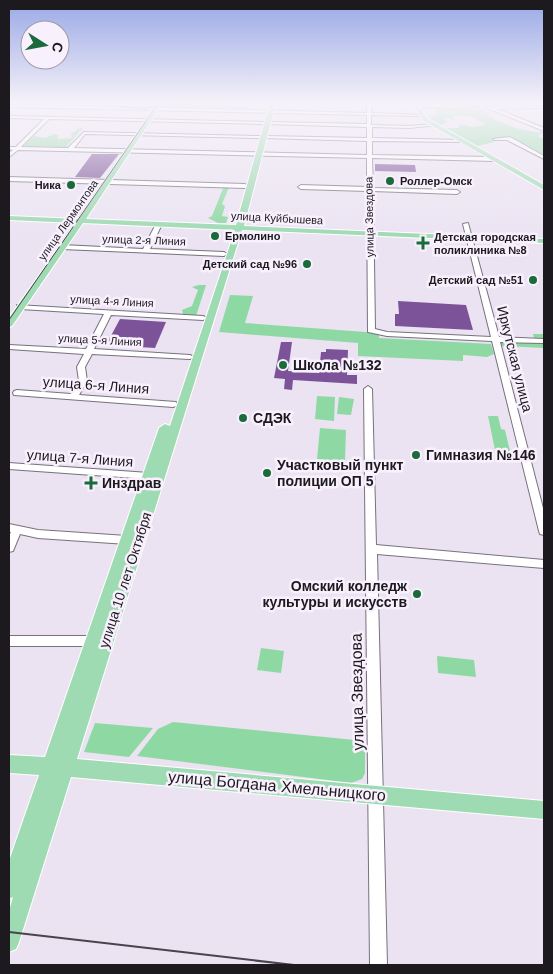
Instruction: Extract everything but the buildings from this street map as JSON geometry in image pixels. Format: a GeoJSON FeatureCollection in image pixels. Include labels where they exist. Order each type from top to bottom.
{"type":"FeatureCollection","features":[{"type":"Feature","properties":{"kind":"main road","name":"улица Лермонтова"},"geometry":{"type":"LineString","coordinates":[[9,324],[131,147]]}},
{"type":"Feature","properties":{"kind":"main road","name":"улица 10 лет Октября"},"geometry":{"type":"LineString","coordinates":[[9,889],[57,768],[237,227],[259,147]]}},
{"type":"Feature","properties":{"kind":"main road"},"geometry":{"type":"LineString","coordinates":[[474,147],[544,188]]}},
{"type":"Feature","properties":{"kind":"main road","name":"улица 10 лет Октября"},"geometry":{"type":"LineString","coordinates":[[9,942],[93,641],[224,254],[237,227],[245,186],[257,154]]}},
{"type":"Feature","properties":{"kind":"main road","name":"улица Куйбышева"},"geometry":{"type":"LineString","coordinates":[[9,218],[544,241]]}},
{"type":"Feature","properties":{"kind":"main road","name":"улица Богдана Хмельницкого"},"geometry":{"type":"LineString","coordinates":[[9,764],[544,810]]}},
{"type":"Feature","properties":{"kind":"street"},"geometry":{"type":"LineString","coordinates":[[9,148],[129,151],[201,148],[257,154],[309,147]]}},
{"type":"Feature","properties":{"kind":"street"},"geometry":{"type":"LineString","coordinates":[[315,147],[368,157],[494,159]]}},
{"type":"Feature","properties":{"kind":"street","name":"улица Звездова"},"geometry":{"type":"LineString","coordinates":[[368,147],[370,327],[377,332],[492,339]]}},
{"type":"Feature","properties":{"kind":"street"},"geometry":{"type":"LineString","coordinates":[[523,147],[544,158]]}},
{"type":"Feature","properties":{"kind":"street"},"geometry":{"type":"LineString","coordinates":[[9,156],[17,148]]}},
{"type":"Feature","properties":{"kind":"street"},"geometry":{"type":"LineString","coordinates":[[9,179],[245,186]]}},
{"type":"Feature","properties":{"kind":"street"},"geometry":{"type":"LineString","coordinates":[[301,188],[457,192]]}},
{"type":"Feature","properties":{"kind":"street"},"geometry":{"type":"LineString","coordinates":[[146,250],[160,224]]}},
{"type":"Feature","properties":{"kind":"street","name":"Иркутская улица"},"geometry":{"type":"LineString","coordinates":[[466,224],[492,339],[544,531]]}},
{"type":"Feature","properties":{"kind":"street","name":"улица 2-я Линия"},"geometry":{"type":"LineString","coordinates":[[62,247],[224,254]]}},
{"type":"Feature","properties":{"kind":"street","name":"улица 4-я Линия"},"geometry":{"type":"LineString","coordinates":[[20,307],[203,318]]}},
{"type":"Feature","properties":{"kind":"street"},"geometry":{"type":"LineString","coordinates":[[73,397],[83,381],[81,366],[109,312]]}},
{"type":"Feature","properties":{"kind":"street"},"geometry":{"type":"LineString","coordinates":[[492,339],[544,341]]}},
{"type":"Feature","properties":{"kind":"street","name":"улица 5-я Линия"},"geometry":{"type":"LineString","coordinates":[[9,347],[190,357]]}},
{"type":"Feature","properties":{"kind":"street","name":"улица Звездова"},"geometry":{"type":"LineString","coordinates":[[368,389],[379,965]]}},
{"type":"Feature","properties":{"kind":"street","name":"улица 6-я Линия"},"geometry":{"type":"LineString","coordinates":[[17,393],[173,404]]}},
{"type":"Feature","properties":{"kind":"street","name":"улица 7-я Линия"},"geometry":{"type":"LineString","coordinates":[[9,466],[149,476]]}},
{"type":"Feature","properties":{"kind":"street"},"geometry":{"type":"LineString","coordinates":[[9,548],[13,529],[38,534],[127,540]]}},
{"type":"Feature","properties":{"kind":"street"},"geometry":{"type":"LineString","coordinates":[[371,549],[544,564]]}},
{"type":"Feature","properties":{"kind":"street"},"geometry":{"type":"LineString","coordinates":[[9,641],[93,641]]}},
{"type":"Feature","properties":{"kind":"green space"},"geometry":{"type":"Polygon","coordinates":[[[531,147],[544,147],[544,155],[531,147]]]}},
{"type":"Feature","properties":{"kind":"green space"},"geometry":{"type":"Polygon","coordinates":[[[224,186],[229,187],[222,204],[225,206],[222,216],[228,217],[226,223],[218,223],[208,218],[212,216],[224,186]]]}},
{"type":"Feature","properties":{"kind":"green space"},"geometry":{"type":"Polygon","coordinates":[[[206,285],[196,316],[183,314],[182,310],[192,306],[198,290],[192,287],[206,285]]]}},
{"type":"Feature","properties":{"kind":"green space"},"geometry":{"type":"Polygon","coordinates":[[[230,295],[253,296],[245,323],[379,333],[379,338],[491,344],[494,354],[487,357],[463,355],[463,361],[358,356],[358,343],[219,332],[230,295]]]}},
{"type":"Feature","properties":{"kind":"green space"},"geometry":{"type":"Polygon","coordinates":[[[533,334],[544,334],[544,348],[500,346],[498,338],[532,339],[534,338],[533,334]]]}},
{"type":"Feature","properties":{"kind":"green space"},"geometry":{"type":"Polygon","coordinates":[[[317,396],[335,397],[334,421],[315,419],[317,396]]]}},
{"type":"Feature","properties":{"kind":"green space"},"geometry":{"type":"Polygon","coordinates":[[[339,397],[354,399],[351,415],[337,414],[339,397]]]}},
{"type":"Feature","properties":{"kind":"green space"},"geometry":{"type":"Polygon","coordinates":[[[488,416],[498,416],[501,429],[505,430],[510,451],[495,450],[488,416]]]}},
{"type":"Feature","properties":{"kind":"green space"},"geometry":{"type":"Polygon","coordinates":[[[320,428],[346,430],[345,461],[317,459],[320,428]]]}},
{"type":"Feature","properties":{"kind":"green space"},"geometry":{"type":"Polygon","coordinates":[[[261,648],[284,651],[281,673],[257,670],[261,648]]]}},
{"type":"Feature","properties":{"kind":"green space"},"geometry":{"type":"Polygon","coordinates":[[[437,656],[474,660],[476,677],[438,673],[437,656]]]}},
{"type":"Feature","properties":{"kind":"green space"},"geometry":{"type":"Polygon","coordinates":[[[173,722],[365,741],[365,773],[362,779],[351,783],[137,756],[158,729],[173,722]]]}},
{"type":"Feature","properties":{"kind":"green space"},"geometry":{"type":"Polygon","coordinates":[[[95,723],[153,728],[129,757],[84,752],[95,723]]]}},
{"type":"Feature","properties":{"kind":"tram line"},"geometry":{"type":"LineString","coordinates":[[9,320],[128,147]]}},
{"type":"Feature","properties":{"kind":"tram line"},"geometry":{"type":"LineString","coordinates":[[9,932],[294,965]]}},
{"type":"Feature","properties":{"kind":"place","name":"Роллер-Омск"},"geometry":{"type":"Point","coordinates":[390,181]}},
{"type":"Feature","properties":{"kind":"place","name":"Ника"},"geometry":{"type":"Point","coordinates":[71,185]}},
{"type":"Feature","properties":{"kind":"place","name":"Ермолино"},"geometry":{"type":"Point","coordinates":[215,236]}},
{"type":"Feature","properties":{"kind":"place","name":"Детская городская поликлиника №8"},"geometry":{"type":"Point","coordinates":[423,243]}},
{"type":"Feature","properties":{"kind":"place","name":"Детский сад №96"},"geometry":{"type":"Point","coordinates":[307,264]}},
{"type":"Feature","properties":{"kind":"place","name":"Детский сад №51"},"geometry":{"type":"Point","coordinates":[533,280]}},
{"type":"Feature","properties":{"kind":"place","name":"Школа №132"},"geometry":{"type":"Point","coordinates":[283,365]}},
{"type":"Feature","properties":{"kind":"place","name":"СДЭК"},"geometry":{"type":"Point","coordinates":[243,418]}},
{"type":"Feature","properties":{"kind":"place","name":"Гимназия №146"},"geometry":{"type":"Point","coordinates":[416,455]}},
{"type":"Feature","properties":{"kind":"place","name":"Участковый пункт полиции ОП 5"},"geometry":{"type":"Point","coordinates":[267,473]}},
{"type":"Feature","properties":{"kind":"place","name":"Инздрав"},"geometry":{"type":"Point","coordinates":[91,483]}},
{"type":"Feature","properties":{"kind":"place","name":"Омский колледж культуры и искусств"},"geometry":{"type":"Point","coordinates":[417,594]}}]}
